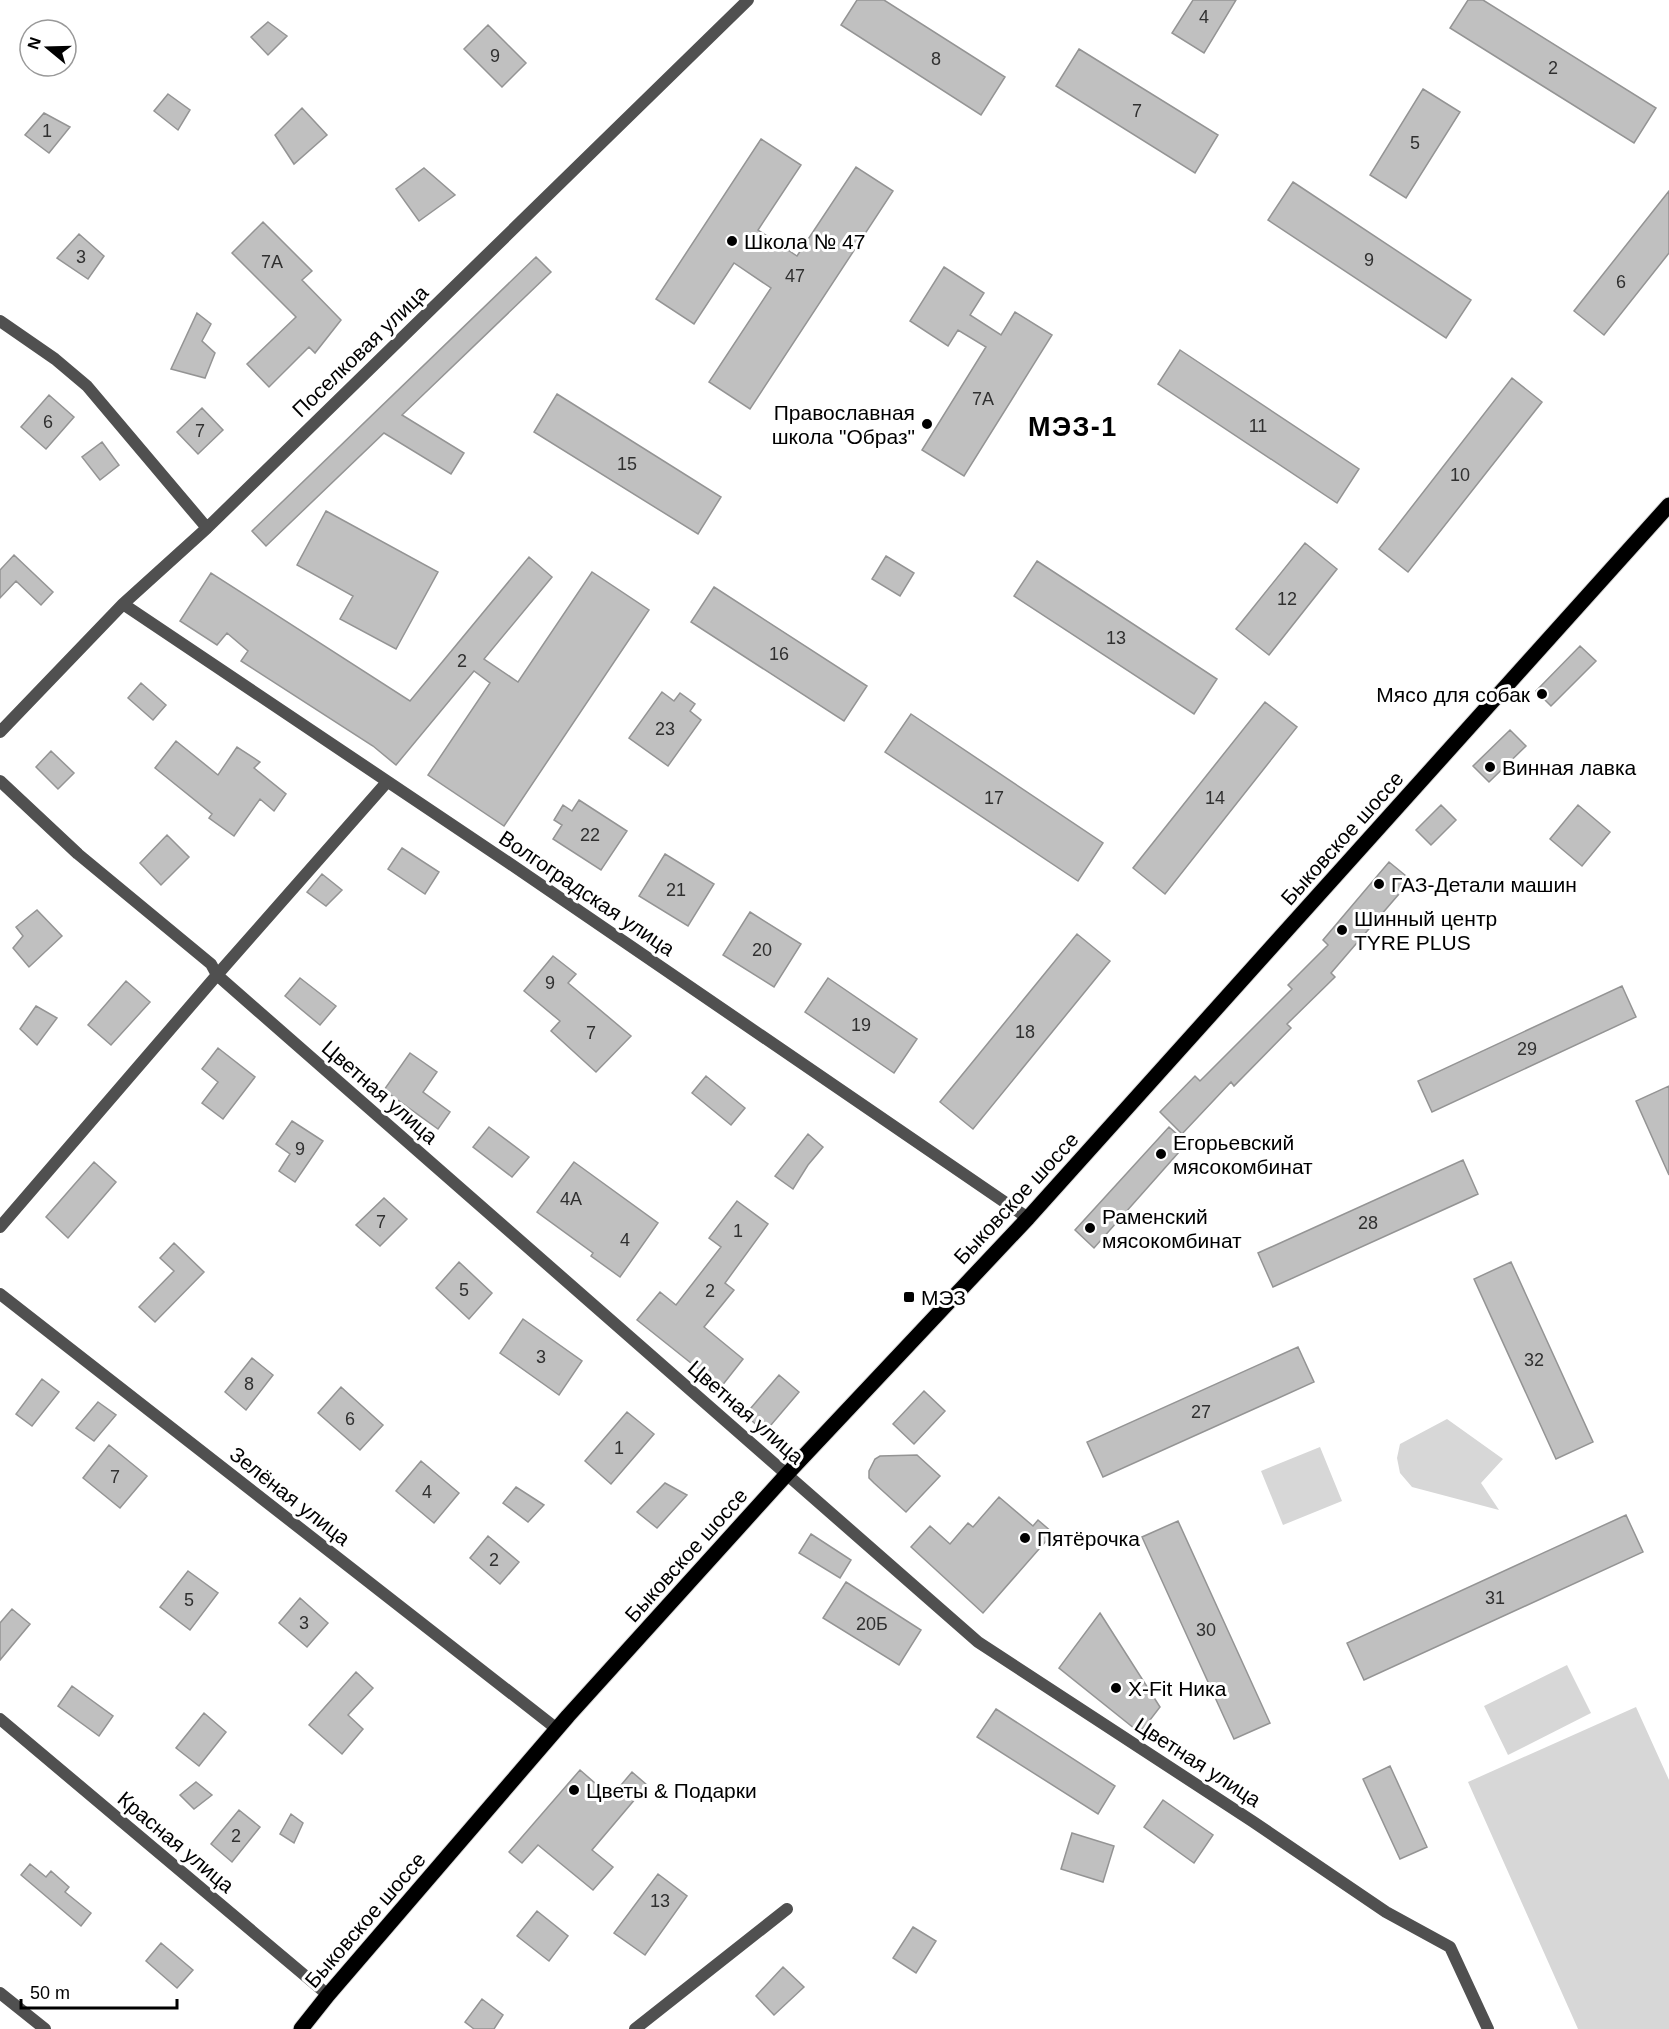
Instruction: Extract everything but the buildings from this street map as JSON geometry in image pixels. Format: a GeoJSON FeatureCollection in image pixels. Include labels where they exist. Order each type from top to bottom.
{"type":"FeatureCollection","features":[{"type":"Feature","properties":{"kind":"main road","name":"Быковское шоссе"},"geometry":{"type":"LineString","coordinates":[[301,2029],[557,1729],[787,1474],[1028,1218],[1669,505]]}},
{"type":"Feature","properties":{"kind":"street","name":"Поселковая улица"},"geometry":{"type":"LineString","coordinates":[[0,732],[123,604],[207,528],[748,0]]}},
{"type":"Feature","properties":{"kind":"street"},"geometry":{"type":"LineString","coordinates":[[0,321],[55,358],[87,386],[207,528]]}},
{"type":"Feature","properties":{"kind":"street","name":"Волгоградская улица"},"geometry":{"type":"LineString","coordinates":[[123,604],[387,783],[509,862],[1028,1218]]}},
{"type":"Feature","properties":{"kind":"street","name":"Цветная улица"},"geometry":{"type":"LineString","coordinates":[[0,781],[78,854],[211,964],[216,975],[978,1642],[1252,1821],[1386,1912],[1450,1947],[1488,2029]]}},
{"type":"Feature","properties":{"kind":"street"},"geometry":{"type":"LineString","coordinates":[[0,1227],[216,975],[387,783]]}},
{"type":"Feature","properties":{"kind":"street","name":"Зелёная улица"},"geometry":{"type":"LineString","coordinates":[[0,1294],[557,1729]]}},
{"type":"Feature","properties":{"kind":"street","name":"Красная улица"},"geometry":{"type":"LineString","coordinates":[[0,1719],[328,1995]]}},
{"type":"Feature","properties":{"kind":"street"},"geometry":{"type":"LineString","coordinates":[[635,2029],[787,1909]]}},
{"type":"Feature","properties":{"kind":"street"},"geometry":{"type":"LineString","coordinates":[[0,1993],[45,2029]]}},
{"type":"Feature","properties":{"kind":"shaded area"},"geometry":{"type":"Polygon","coordinates":[[[1447,1419],[1503,1459],[1481,1483],[1499,1510],[1412,1487],[1400,1473],[1397,1458],[1400,1444],[1447,1419]]]}},
{"type":"Feature","properties":{"kind":"shaded area"},"geometry":{"type":"Polygon","coordinates":[[[1320,1447],[1342,1501],[1283,1525],[1261,1471],[1320,1447]]]}},
{"type":"Feature","properties":{"kind":"shaded area"},"geometry":{"type":"Polygon","coordinates":[[[1567,1665],[1591,1713],[1508,1755],[1484,1706],[1567,1665]]]}},
{"type":"Feature","properties":{"kind":"shaded area"},"geometry":{"type":"Polygon","coordinates":[[[1636,1707],[1669,1780],[1669,2029],[1578,2029],[1468,1782],[1636,1707]]]}},
{"type":"Feature","properties":{"kind":"place","name":"Школа № 47"},"geometry":{"type":"Point","coordinates":[732,241]}},
{"type":"Feature","properties":{"kind":"place","name":"Православная школа \"Образ\""},"geometry":{"type":"Point","coordinates":[927,424]}},
{"type":"Feature","properties":{"kind":"place","name":"Мясо для собак"},"geometry":{"type":"Point","coordinates":[1542,694]}},
{"type":"Feature","properties":{"kind":"place","name":"Винная лавка"},"geometry":{"type":"Point","coordinates":[1490,767]}},
{"type":"Feature","properties":{"kind":"place","name":"ГАЗ-Детали машин"},"geometry":{"type":"Point","coordinates":[1379,884]}},
{"type":"Feature","properties":{"kind":"place","name":"Шинный центр TYRE PLUS"},"geometry":{"type":"Point","coordinates":[1342,930]}},
{"type":"Feature","properties":{"kind":"place","name":"Егорьевский мясокомбинат"},"geometry":{"type":"Point","coordinates":[1161,1154]}},
{"type":"Feature","properties":{"kind":"place","name":"Раменский мясокомбинат"},"geometry":{"type":"Point","coordinates":[1090,1228]}},
{"type":"Feature","properties":{"kind":"place","name":"МЭЗ"},"geometry":{"type":"Point","coordinates":[909,1297]}},
{"type":"Feature","properties":{"kind":"place","name":"Пятёрочка"},"geometry":{"type":"Point","coordinates":[1025,1538]}},
{"type":"Feature","properties":{"kind":"place","name":"X-Fit Ника"},"geometry":{"type":"Point","coordinates":[1116,1688]}},
{"type":"Feature","properties":{"kind":"place","name":"Цветы & Подарки"},"geometry":{"type":"Point","coordinates":[574,1790]}},
{"type":"Feature","properties":{"kind":"district","name":"МЭЗ-1"},"geometry":{"type":"Point","coordinates":[1073,427]}}]}
